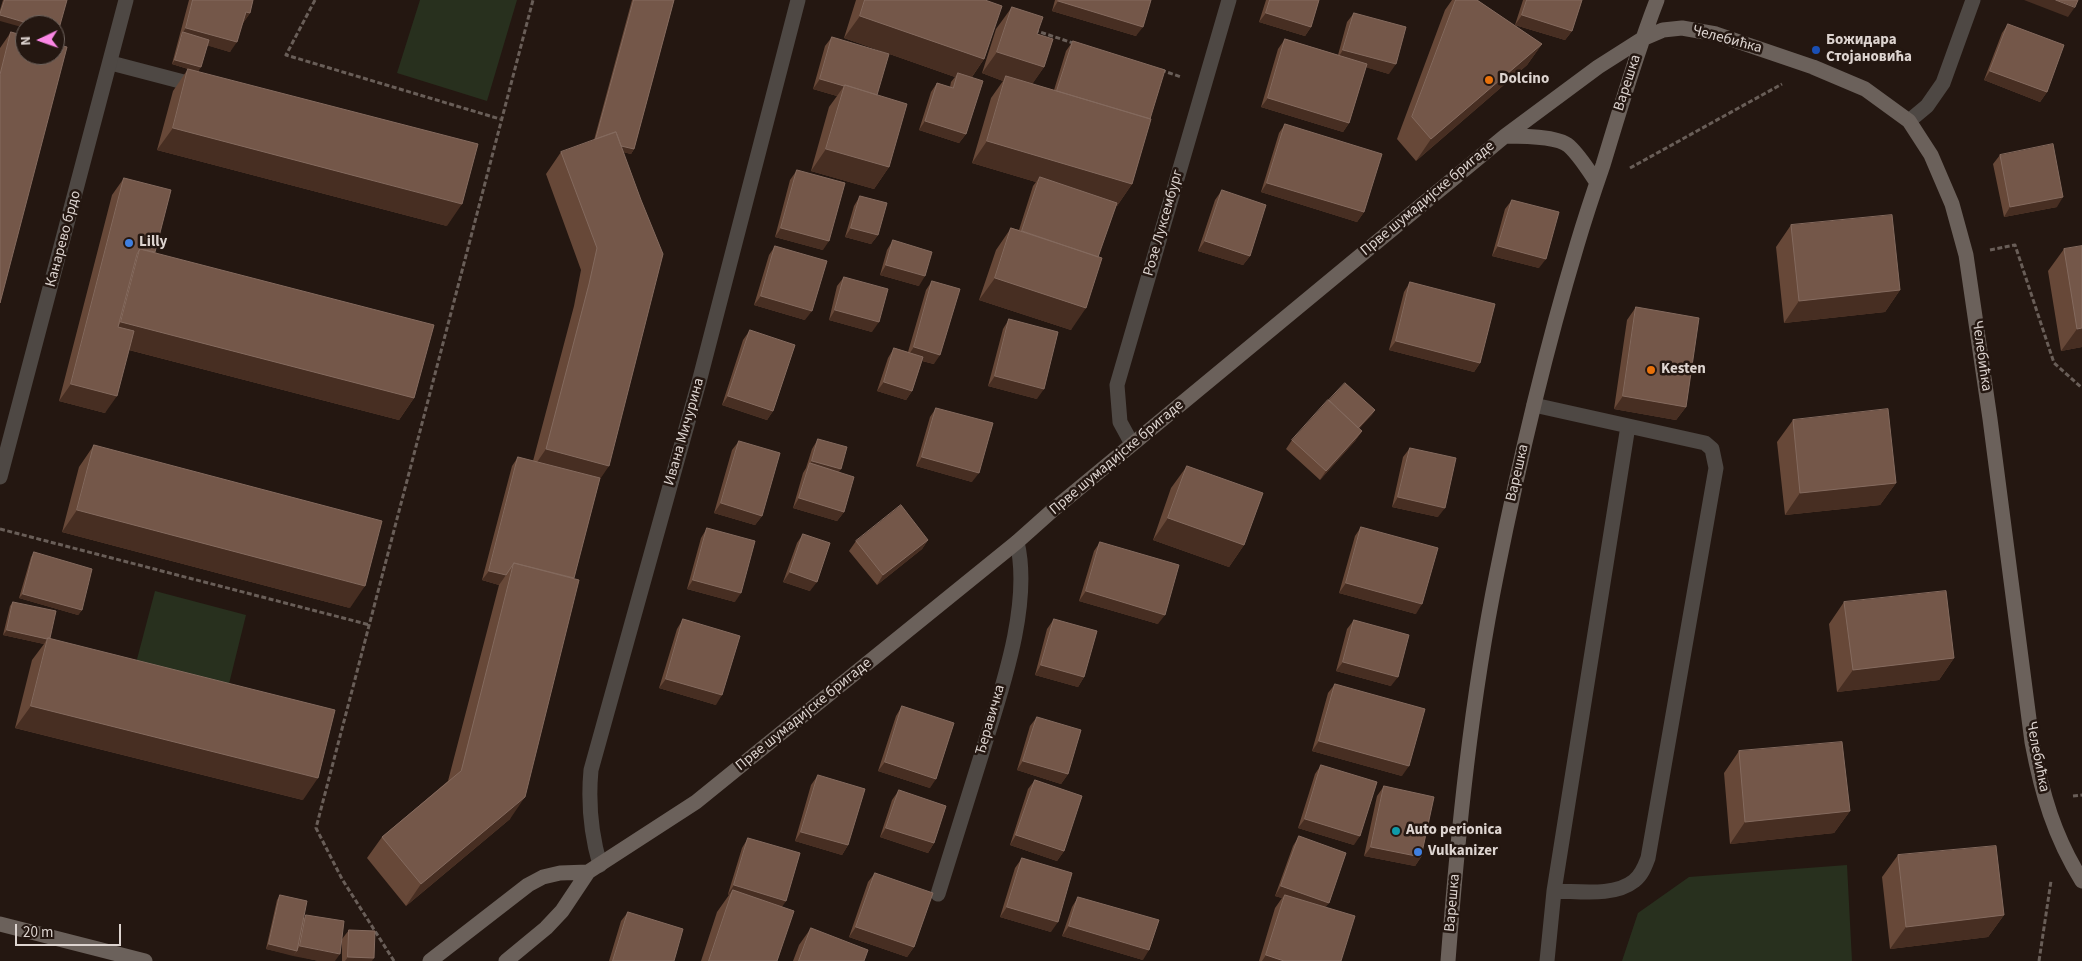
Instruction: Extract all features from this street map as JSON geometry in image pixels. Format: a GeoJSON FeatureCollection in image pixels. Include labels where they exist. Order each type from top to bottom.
{"type":"FeatureCollection","features":[{"type":"Feature","properties":{"kind":"street","name":"Канарево брдо"},"geometry":{"type":"LineString","coordinates":[[0,477],[126,0]]}},
{"type":"Feature","properties":{"kind":"street","name":"Ивана Мичурина"},"geometry":{"type":"LineString","coordinates":[[594,868],[594,843],[589,792],[591,770],[700,382],[798,0]]}},
{"type":"Feature","properties":{"kind":"street","name":"Розе Луксембург"},"geometry":{"type":"LineString","coordinates":[[1132,444],[1120,422],[1117,385],[1228,0]]}},
{"type":"Feature","properties":{"kind":"street","name":"Варешка"},"geometry":{"type":"LineString","coordinates":[[1448,961],[1458,842],[1481,663],[1496,574],[1534,405],[1576,246],[1642,39],[1658,0]]}},
{"type":"Feature","properties":{"kind":"street"},"geometry":{"type":"LineString","coordinates":[[1909,121],[1927,106],[1943,84],[1973,0]]}},
{"type":"Feature","properties":{"kind":"street","name":"Челебићка"},"geometry":{"type":"LineString","coordinates":[[1642,39],[1663,30],[1693,30],[1716,34],[1814,67],[1865,89],[1909,121],[1931,154],[1952,204],[1966,255],[1990,419],[2032,742],[2043,793],[2058,838],[2082,881]]}},
{"type":"Feature","properties":{"kind":"street","name":"Прве шумадијске бригаде"},"geometry":{"type":"LineString","coordinates":[[506,961],[546,928],[562,911],[594,868],[696,802],[1017,542],[1132,444],[1505,136],[1598,67],[1642,39]]}},
{"type":"Feature","properties":{"kind":"street"},"geometry":{"type":"LineString","coordinates":[[110,63],[214,90]]}},
{"type":"Feature","properties":{"kind":"street"},"geometry":{"type":"LineString","coordinates":[[1505,136],[1534,136],[1568,144],[1585,165],[1596,185]]}},
{"type":"Feature","properties":{"kind":"street"},"geometry":{"type":"LineString","coordinates":[[1534,405],[1705,443],[1712,449],[1716,468],[1648,858],[1636,880],[1618,888],[1599,891],[1554,890]]}},
{"type":"Feature","properties":{"kind":"street"},"geometry":{"type":"LineString","coordinates":[[1547,961],[1554,890],[1628,426]]}},
{"type":"Feature","properties":{"kind":"street","name":"Ђеравичка"},"geometry":{"type":"LineString","coordinates":[[938,894],[999,698],[1018,616],[1022,562],[1017,542]]}},
{"type":"Feature","properties":{"kind":"street"},"geometry":{"type":"LineString","coordinates":[[430,961],[528,885],[543,877],[594,868]]}},
{"type":"Feature","properties":{"kind":"street"},"geometry":{"type":"LineString","coordinates":[[0,924],[145,961]]}},
{"type":"Feature","properties":{"kind":"path"},"geometry":{"type":"LineString","coordinates":[[315,0],[286,55],[500,119]]}},
{"type":"Feature","properties":{"kind":"path"},"geometry":{"type":"LineString","coordinates":[[394,961],[342,879],[316,828],[500,119],[533,0]]}},
{"type":"Feature","properties":{"kind":"path"},"geometry":{"type":"LineString","coordinates":[[1033,30],[1080,45]]}},
{"type":"Feature","properties":{"kind":"path"},"geometry":{"type":"LineString","coordinates":[[1596,185],[1814,67]]}},
{"type":"Feature","properties":{"kind":"path"},"geometry":{"type":"LineString","coordinates":[[1156,69],[1204,84]]}},
{"type":"Feature","properties":{"kind":"path"},"geometry":{"type":"LineString","coordinates":[[1966,255],[2015,245],[2054,363],[2082,388]]}},
{"type":"Feature","properties":{"kind":"path"},"geometry":{"type":"LineString","coordinates":[[0,528],[370,625]]}},
{"type":"Feature","properties":{"kind":"path"},"geometry":{"type":"LineString","coordinates":[[2039,961],[2058,838]]}},
{"type":"Feature","properties":{"kind":"green space"},"geometry":{"type":"Polygon","coordinates":[[[420,0],[517,0],[487,101],[397,73],[420,0]]]}},
{"type":"Feature","properties":{"kind":"green space"},"geometry":{"type":"Polygon","coordinates":[[[155,591],[246,615],[228,688],[136,663],[155,591]]]}},
{"type":"Feature","properties":{"kind":"green space"},"geometry":{"type":"Polygon","coordinates":[[[1847,865],[1852,961],[1622,961],[1638,913],[1689,877],[1847,865]]]}},
{"type":"Feature","properties":{"kind":"building"},"geometry":{"type":"Polygon","coordinates":[[[5,0],[67,0],[63,15],[15,15],[15,19],[0,15],[5,0]]]}},
{"type":"Feature","properties":{"kind":"building"},"geometry":{"type":"Polygon","coordinates":[[[193,0],[253,0],[250,13],[246,12],[237,42],[186,28],[193,0]]]}},
{"type":"Feature","properties":{"kind":"building"},"geometry":{"type":"Polygon","coordinates":[[[634,0],[674,0],[634,149],[621,146],[616,132],[596,139],[634,0]]]}},
{"type":"Feature","properties":{"kind":"building"},"geometry":{"type":"Polygon","coordinates":[[[865,0],[985,0],[1002,6],[984,59],[860,16],[865,0]]]}},
{"type":"Feature","properties":{"kind":"building"},"geometry":{"type":"Polygon","coordinates":[[[1059,0],[1151,0],[1143,27],[1059,0]]]}},
{"type":"Feature","properties":{"kind":"building"},"geometry":{"type":"Polygon","coordinates":[[[1270,0],[1319,0],[1311,27],[1266,13],[1270,0]]]}},
{"type":"Feature","properties":{"kind":"building"},"geometry":{"type":"Polygon","coordinates":[[[1456,0],[1477,0],[1542,44],[1431,139],[1412,117],[1456,0]]]}},
{"type":"Feature","properties":{"kind":"building"},"geometry":{"type":"Polygon","coordinates":[[[1527,0],[1582,0],[1572,31],[1522,15],[1527,0]]]}},
{"type":"Feature","properties":{"kind":"building"},"geometry":{"type":"Polygon","coordinates":[[[2056,0],[2078,0],[2075,7],[2056,0]]]}},
{"type":"Feature","properties":{"kind":"building"},"geometry":{"type":"Polygon","coordinates":[[[1012,7],[1043,17],[1037,34],[1053,39],[1044,67],[997,52],[1012,7]]]}},
{"type":"Feature","properties":{"kind":"building"},"geometry":{"type":"Polygon","coordinates":[[[1354,13],[1406,27],[1396,64],[1343,50],[1354,13]]]}},
{"type":"Feature","properties":{"kind":"building"},"geometry":{"type":"Polygon","coordinates":[[[2008,24],[2064,45],[2047,92],[1990,71],[2008,24]]]}},
{"type":"Feature","properties":{"kind":"building"},"geometry":{"type":"Polygon","coordinates":[[[11,32],[15,33],[15,65],[62,65],[0,303],[0,75],[11,32]]]}},
{"type":"Feature","properties":{"kind":"building"},"geometry":{"type":"Polygon","coordinates":[[[183,32],[209,40],[201,67],[175,60],[183,32]]]}},
{"type":"Feature","properties":{"kind":"building"},"geometry":{"type":"Polygon","coordinates":[[[832,37],[889,54],[877,95],[820,79],[832,37]]]}},
{"type":"Feature","properties":{"kind":"building"},"geometry":{"type":"Polygon","coordinates":[[[1285,39],[1367,64],[1349,123],[1268,98],[1285,39]]]}},
{"type":"Feature","properties":{"kind":"building"},"geometry":{"type":"Polygon","coordinates":[[[1073,41],[1165,70],[1150,119],[1057,91],[1073,41]]]}},
{"type":"Feature","properties":{"kind":"building"},"geometry":{"type":"Polygon","coordinates":[[[188,69],[478,144],[462,204],[173,128],[188,69]]]}},
{"type":"Feature","properties":{"kind":"building"},"geometry":{"type":"Polygon","coordinates":[[[958,73],[983,81],[966,134],[925,121],[937,83],[953,88],[958,73]]]}},
{"type":"Feature","properties":{"kind":"building"},"geometry":{"type":"Polygon","coordinates":[[[1006,76],[1151,119],[1132,184],[987,141],[1006,76]]]}},
{"type":"Feature","properties":{"kind":"building"},"geometry":{"type":"Polygon","coordinates":[[[845,85],[907,104],[889,167],[826,149],[845,85]]]}},
{"type":"Feature","properties":{"kind":"building"},"geometry":{"type":"Polygon","coordinates":[[[1285,124],[1382,154],[1364,212],[1267,183],[1285,124]]]}},
{"type":"Feature","properties":{"kind":"building"},"geometry":{"type":"Polygon","coordinates":[[[616,132],[663,254],[609,466],[546,449],[597,248],[561,152],[616,132]]]}},
{"type":"Feature","properties":{"kind":"building"},"geometry":{"type":"Polygon","coordinates":[[[2053,144],[2063,197],[2010,207],[2000,155],[2053,144]]]}},
{"type":"Feature","properties":{"kind":"building"},"geometry":{"type":"Polygon","coordinates":[[[797,170],[845,183],[829,241],[781,228],[797,170]]]}},
{"type":"Feature","properties":{"kind":"building"},"geometry":{"type":"Polygon","coordinates":[[[1040,177],[1117,203],[1098,257],[1022,231],[1040,177]]]}},
{"type":"Feature","properties":{"kind":"building"},"geometry":{"type":"Polygon","coordinates":[[[124,178],[171,190],[155,252],[140,249],[137,254],[118,327],[134,331],[117,396],[71,384],[124,178]]]}},
{"type":"Feature","properties":{"kind":"building"},"geometry":{"type":"Polygon","coordinates":[[[1222,190],[1266,205],[1250,256],[1205,241],[1222,190]]]}},
{"type":"Feature","properties":{"kind":"building"},"geometry":{"type":"Polygon","coordinates":[[[860,196],[887,203],[878,235],[851,228],[860,196]]]}},
{"type":"Feature","properties":{"kind":"building"},"geometry":{"type":"Polygon","coordinates":[[[1512,200],[1559,212],[1546,259],[1498,246],[1512,200]]]}},
{"type":"Feature","properties":{"kind":"building"},"geometry":{"type":"Polygon","coordinates":[[[1892,215],[1900,290],[1799,301],[1791,225],[1892,215]]]}},
{"type":"Feature","properties":{"kind":"building"},"geometry":{"type":"Polygon","coordinates":[[[1011,228],[1102,258],[1086,308],[995,278],[1011,228]]]}},
{"type":"Feature","properties":{"kind":"building"},"geometry":{"type":"Polygon","coordinates":[[[893,240],[932,252],[925,276],[886,265],[893,240]]]}},
{"type":"Feature","properties":{"kind":"building"},"geometry":{"type":"Polygon","coordinates":[[[775,246],[827,261],[812,311],[761,296],[775,246]]]}},
{"type":"Feature","properties":{"kind":"building"},"geometry":{"type":"Polygon","coordinates":[[[2082,246],[2082,328],[2077,329],[2064,249],[2082,246]]]}},
{"type":"Feature","properties":{"kind":"building"},"geometry":{"type":"Polygon","coordinates":[[[140,249],[434,325],[414,398],[121,322],[140,249]]]}},
{"type":"Feature","properties":{"kind":"building"},"geometry":{"type":"Polygon","coordinates":[[[844,277],[888,289],[879,322],[835,310],[844,277]]]}},
{"type":"Feature","properties":{"kind":"building"},"geometry":{"type":"Polygon","coordinates":[[[932,281],[960,289],[940,355],[914,347],[932,281]]]}},
{"type":"Feature","properties":{"kind":"building"},"geometry":{"type":"Polygon","coordinates":[[[1410,282],[1495,304],[1480,363],[1396,341],[1410,282]]]}},
{"type":"Feature","properties":{"kind":"building","name":"Kesten"},"geometry":{"type":"Polygon","coordinates":[[[1636,307],[1699,318],[1686,407],[1623,396],[1636,307]]]}},
{"type":"Feature","properties":{"kind":"building"},"geometry":{"type":"Polygon","coordinates":[[[1009,319],[1058,332],[1044,389],[995,376],[1009,319]]]}},
{"type":"Feature","properties":{"kind":"building"},"geometry":{"type":"Polygon","coordinates":[[[750,330],[795,345],[773,411],[728,396],[750,330]]]}},
{"type":"Feature","properties":{"kind":"building"},"geometry":{"type":"Polygon","coordinates":[[[894,348],[923,357],[912,391],[884,382],[894,348]]]}},
{"type":"Feature","properties":{"kind":"building"},"geometry":{"type":"Polygon","coordinates":[[[1345,383],[1375,410],[1358,428],[1329,400],[1345,383]]]}},
{"type":"Feature","properties":{"kind":"building"},"geometry":{"type":"Polygon","coordinates":[[[1328,400],[1362,431],[1326,471],[1292,440],[1328,400]]]}},
{"type":"Feature","properties":{"kind":"building"},"geometry":{"type":"Polygon","coordinates":[[[936,408],[993,423],[979,473],[922,457],[936,408]]]}},
{"type":"Feature","properties":{"kind":"building"},"geometry":{"type":"Polygon","coordinates":[[[1888,409],[1896,483],[1800,493],[1793,420],[1888,409]]]}},
{"type":"Feature","properties":{"kind":"building"},"geometry":{"type":"Polygon","coordinates":[[[818,439],[847,447],[841,469],[812,461],[818,439]]]}},
{"type":"Feature","properties":{"kind":"building"},"geometry":{"type":"Polygon","coordinates":[[[739,441],[780,453],[762,516],[721,503],[739,441]]]}},
{"type":"Feature","properties":{"kind":"building"},"geometry":{"type":"Polygon","coordinates":[[[94,445],[382,521],[365,586],[77,510],[94,445]]]}},
{"type":"Feature","properties":{"kind":"building"},"geometry":{"type":"Polygon","coordinates":[[[1410,448],[1456,458],[1445,508],[1398,497],[1410,448]]]}},
{"type":"Feature","properties":{"kind":"building"},"geometry":{"type":"Polygon","coordinates":[[[518,457],[600,478],[574,578],[514,563],[506,575],[489,571],[518,457]]]}},
{"type":"Feature","properties":{"kind":"building"},"geometry":{"type":"Polygon","coordinates":[[[810,463],[854,477],[844,512],[799,498],[810,463]]]}},
{"type":"Feature","properties":{"kind":"building"},"geometry":{"type":"Polygon","coordinates":[[[1187,466],[1263,493],[1244,545],[1168,518],[1187,466]]]}},
{"type":"Feature","properties":{"kind":"building"},"geometry":{"type":"Polygon","coordinates":[[[901,505],[928,540],[883,575],[856,541],[901,505]]]}},
{"type":"Feature","properties":{"kind":"building"},"geometry":{"type":"Polygon","coordinates":[[[1361,527],[1438,548],[1422,604],[1346,583],[1361,527]]]}},
{"type":"Feature","properties":{"kind":"building"},"geometry":{"type":"Polygon","coordinates":[[[707,528],[755,541],[741,593],[693,580],[707,528]]]}},
{"type":"Feature","properties":{"kind":"building"},"geometry":{"type":"Polygon","coordinates":[[[803,534],[830,543],[817,582],[790,572],[803,534]]]}},
{"type":"Feature","properties":{"kind":"building"},"geometry":{"type":"Polygon","coordinates":[[[1100,542],[1179,565],[1165,615],[1086,591],[1100,542]]]}},
{"type":"Feature","properties":{"kind":"building"},"geometry":{"type":"Polygon","coordinates":[[[34,552],[92,569],[82,610],[23,594],[34,552]]]}},
{"type":"Feature","properties":{"kind":"building"},"geometry":{"type":"Polygon","coordinates":[[[514,563],[579,580],[525,797],[421,884],[382,837],[461,771],[514,563]]]}},
{"type":"Feature","properties":{"kind":"building"},"geometry":{"type":"Polygon","coordinates":[[[1946,591],[1954,658],[1853,670],[1844,602],[1946,591]]]}},
{"type":"Feature","properties":{"kind":"building"},"geometry":{"type":"Polygon","coordinates":[[[13,602],[56,611],[50,638],[47,639],[7,630],[13,602]]]}},
{"type":"Feature","properties":{"kind":"building"},"geometry":{"type":"Polygon","coordinates":[[[683,619],[740,636],[722,695],[666,679],[683,619]]]}},
{"type":"Feature","properties":{"kind":"building"},"geometry":{"type":"Polygon","coordinates":[[[1054,619],[1097,631],[1084,677],[1041,665],[1054,619]]]}},
{"type":"Feature","properties":{"kind":"building"},"geometry":{"type":"Polygon","coordinates":[[[1354,620],[1409,635],[1398,677],[1343,662],[1354,620]]]}},
{"type":"Feature","properties":{"kind":"building"},"geometry":{"type":"Polygon","coordinates":[[[48,638],[335,710],[318,778],[31,706],[48,638]]]}},
{"type":"Feature","properties":{"kind":"building"},"geometry":{"type":"Polygon","coordinates":[[[1335,684],[1425,709],[1409,766],[1319,741],[1335,684]]]}},
{"type":"Feature","properties":{"kind":"building"},"geometry":{"type":"Polygon","coordinates":[[[902,706],[954,723],[936,779],[885,762],[902,706]]]}},
{"type":"Feature","properties":{"kind":"building"},"geometry":{"type":"Polygon","coordinates":[[[1037,717],[1081,730],[1068,774],[1023,761],[1037,717]]]}},
{"type":"Feature","properties":{"kind":"building"},"geometry":{"type":"Polygon","coordinates":[[[1842,742],[1850,811],[1745,822],[1739,751],[1842,742]]]}},
{"type":"Feature","properties":{"kind":"building"},"geometry":{"type":"Polygon","coordinates":[[[1321,765],[1377,782],[1360,836],[1305,819],[1321,765]]]}},
{"type":"Feature","properties":{"kind":"building"},"geometry":{"type":"Polygon","coordinates":[[[818,775],[865,789],[848,845],[801,832],[818,775]]]}},
{"type":"Feature","properties":{"kind":"building"},"geometry":{"type":"Polygon","coordinates":[[[1035,780],[1082,796],[1064,851],[1016,835],[1035,780]]]}},
{"type":"Feature","properties":{"kind":"building","name":"Auto perionica"},"geometry":{"type":"Polygon","coordinates":[[[1384,786],[1434,797],[1421,857],[1371,847],[1384,786]]]}},
{"type":"Feature","properties":{"kind":"building"},"geometry":{"type":"Polygon","coordinates":[[[899,790],[946,806],[934,843],[886,828],[899,790]]]}},
{"type":"Feature","properties":{"kind":"building"},"geometry":{"type":"Polygon","coordinates":[[[1299,836],[1346,853],[1329,903],[1281,886],[1299,836]]]}},
{"type":"Feature","properties":{"kind":"building"},"geometry":{"type":"Polygon","coordinates":[[[748,838],[800,853],[786,901],[734,885],[748,838]]]}},
{"type":"Feature","properties":{"kind":"building"},"geometry":{"type":"Polygon","coordinates":[[[1996,846],[2004,915],[1906,927],[1898,855],[1996,846]]]}},
{"type":"Feature","properties":{"kind":"building"},"geometry":{"type":"Polygon","coordinates":[[[1022,858],[1072,873],[1058,922],[1007,907],[1022,858]]]}},
{"type":"Feature","properties":{"kind":"building"},"geometry":{"type":"Polygon","coordinates":[[[875,873],[933,893],[914,947],[856,927],[875,873]]]}},
{"type":"Feature","properties":{"kind":"building"},"geometry":{"type":"Polygon","coordinates":[[[733,890],[794,911],[777,961],[709,961],[733,890]]]}},
{"type":"Feature","properties":{"kind":"building"},"geometry":{"type":"Polygon","coordinates":[[[280,895],[307,901],[297,951],[269,944],[280,895]]]}},
{"type":"Feature","properties":{"kind":"building"},"geometry":{"type":"Polygon","coordinates":[[[1285,895],[1355,916],[1341,961],[1284,961],[1266,955],[1285,895]]]}},
{"type":"Feature","properties":{"kind":"building"},"geometry":{"type":"Polygon","coordinates":[[[1078,897],[1159,920],[1149,950],[1069,926],[1078,897]]]}},
{"type":"Feature","properties":{"kind":"building"},"geometry":{"type":"Polygon","coordinates":[[[628,912],[683,929],[674,961],[613,961],[628,912]]]}},
{"type":"Feature","properties":{"kind":"building"},"geometry":{"type":"Polygon","coordinates":[[[306,915],[344,921],[340,954],[300,946],[306,915]]]}},
{"type":"Feature","properties":{"kind":"building"},"geometry":{"type":"Polygon","coordinates":[[[811,928],[868,950],[864,961],[799,961],[811,928]]]}},
{"type":"Feature","properties":{"kind":"building"},"geometry":{"type":"Polygon","coordinates":[[[349,930],[375,931],[374,958],[348,957],[349,930]]]}},
{"type":"Feature","properties":{"kind":"place","name":"Божидара Стојановића"},"geometry":{"type":"Point","coordinates":[1816,50]}},
{"type":"Feature","properties":{"kind":"place","name":"Dolcino"},"geometry":{"type":"Point","coordinates":[1489,80]}},
{"type":"Feature","properties":{"kind":"place","name":"Lilly"},"geometry":{"type":"Point","coordinates":[129,243]}},
{"type":"Feature","properties":{"kind":"place","name":"Kesten"},"geometry":{"type":"Point","coordinates":[1651,370]}},
{"type":"Feature","properties":{"kind":"place","name":"Auto perionica"},"geometry":{"type":"Point","coordinates":[1396,831]}},
{"type":"Feature","properties":{"kind":"place","name":"Vulkanizer"},"geometry":{"type":"Point","coordinates":[1418,852]}}]}
